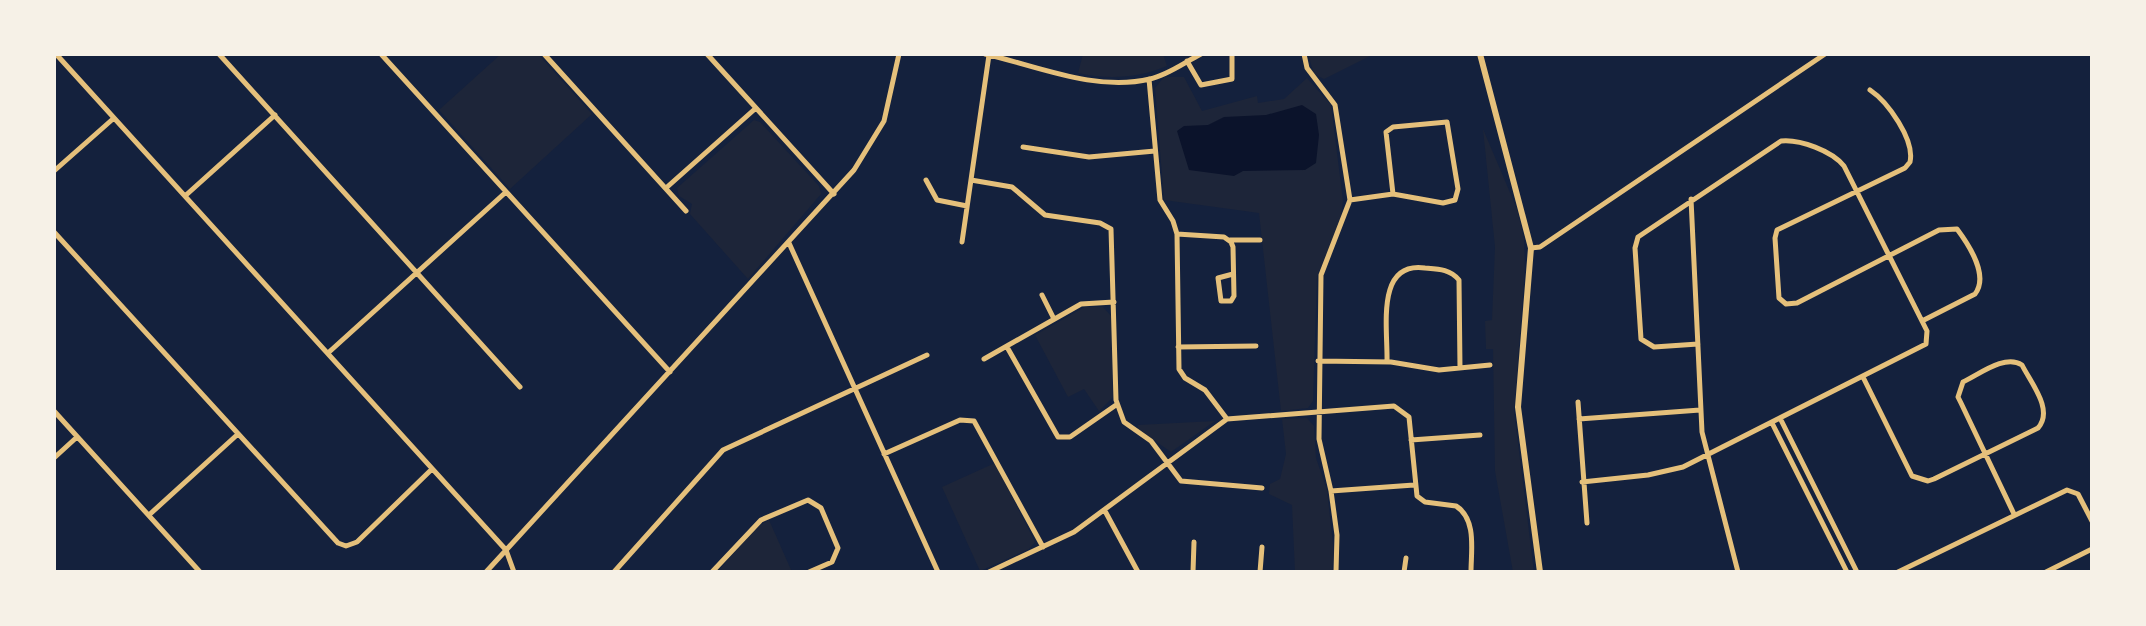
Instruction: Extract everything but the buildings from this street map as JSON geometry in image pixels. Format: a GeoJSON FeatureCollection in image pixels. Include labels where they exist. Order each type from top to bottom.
{"type":"FeatureCollection","features":[{"type":"Feature","properties":{"kind":"street"},"geometry":{"type":"LineString","coordinates":[[56,54],[506,550],[514,572]]}},
{"type":"Feature","properties":{"kind":"street"},"geometry":{"type":"LineString","coordinates":[[219,54],[520,387]]}},
{"type":"Feature","properties":{"kind":"street"},"geometry":{"type":"LineString","coordinates":[[381,54],[670,372]]}},
{"type":"Feature","properties":{"kind":"street"},"geometry":{"type":"LineString","coordinates":[[544,54],[686,211]]}},
{"type":"Feature","properties":{"kind":"street"},"geometry":{"type":"LineString","coordinates":[[707,54],[834,194]]}},
{"type":"Feature","properties":{"kind":"street"},"geometry":{"type":"LineString","coordinates":[[486,572],[834,194],[878,134],[892,95],[899,54]]}},
{"type":"Feature","properties":{"kind":"street"},"geometry":{"type":"LineString","coordinates":[[962,242],[987,54],[1101,82],[1149,79],[1201,54]]}},
{"type":"Feature","properties":{"kind":"street"},"geometry":{"type":"LineString","coordinates":[[1026,64],[1029,54]]}},
{"type":"Feature","properties":{"kind":"street"},"geometry":{"type":"LineString","coordinates":[[1187,61],[1201,85],[1205,86],[1232,79],[1232,54]]}},
{"type":"Feature","properties":{"kind":"street"},"geometry":{"type":"LineString","coordinates":[[1304,54],[1307,68],[1335,105],[1350,200],[1321,275],[1317,412],[1322,462],[1331,491],[1337,535],[1336,572]]}},
{"type":"Feature","properties":{"kind":"street"},"geometry":{"type":"LineString","coordinates":[[1480,54],[1531,248],[1518,407],[1540,572]]}},
{"type":"Feature","properties":{"kind":"street"},"geometry":{"type":"LineString","coordinates":[[1531,248],[1540,247],[1825,54]]}},
{"type":"Feature","properties":{"kind":"street"},"geometry":{"type":"LineString","coordinates":[[1149,79],[1160,200],[1177,234],[1181,374],[1205,390],[1227,419]]}},
{"type":"Feature","properties":{"kind":"street"},"geometry":{"type":"LineString","coordinates":[[1870,90],[1886,101],[1911,158],[1905,168],[1777,230],[1779,298],[1786,304],[1797,303],[1939,230],[1952,228],[1960,233],[1981,281],[1975,294],[1922,321]]}},
{"type":"Feature","properties":{"kind":"street"},"geometry":{"type":"LineString","coordinates":[[666,188],[756,108]]}},
{"type":"Feature","properties":{"kind":"street"},"geometry":{"type":"LineString","coordinates":[[185,196],[275,115]]}},
{"type":"Feature","properties":{"kind":"street"},"geometry":{"type":"LineString","coordinates":[[54,171],[114,118]]}},
{"type":"Feature","properties":{"kind":"street"},"geometry":{"type":"LineString","coordinates":[[1350,200],[1393,194],[1443,203],[1455,200],[1458,189],[1447,122],[1393,127],[1386,132],[1393,194]]}},
{"type":"Feature","properties":{"kind":"street"},"geometry":{"type":"LineString","coordinates":[[1582,482],[1673,470],[1926,344],[1928,337],[1922,321],[1840,161],[1788,141],[1773,145],[1644,231],[1635,241],[1641,339],[1654,347],[1698,344]]}},
{"type":"Feature","properties":{"kind":"street"},"geometry":{"type":"LineString","coordinates":[[1023,147],[1089,157],[1155,151]]}},
{"type":"Feature","properties":{"kind":"street"},"geometry":{"type":"LineString","coordinates":[[926,180],[934,199],[967,206]]}},
{"type":"Feature","properties":{"kind":"street"},"geometry":{"type":"LineString","coordinates":[[971,180],[1012,187],[1045,215],[1108,226],[1112,232],[1116,405],[1124,422],[1151,441],[1184,482],[1262,488]]}},
{"type":"Feature","properties":{"kind":"street"},"geometry":{"type":"LineString","coordinates":[[328,353],[506,192]]}},
{"type":"Feature","properties":{"kind":"street"},"geometry":{"type":"LineString","coordinates":[[1691,199],[1700,410],[1738,572]]}},
{"type":"Feature","properties":{"kind":"street"},"geometry":{"type":"LineString","coordinates":[[54,232],[334,540],[346,546],[357,542],[432,469]]}},
{"type":"Feature","properties":{"kind":"street"},"geometry":{"type":"LineString","coordinates":[[1177,234],[1260,240]]}},
{"type":"Feature","properties":{"kind":"street"},"geometry":{"type":"LineString","coordinates":[[1229,240],[1233,274],[1233,298],[1221,301],[1218,278],[1233,274]]}},
{"type":"Feature","properties":{"kind":"street"},"geometry":{"type":"LineString","coordinates":[[789,243],[938,572]]}},
{"type":"Feature","properties":{"kind":"street"},"geometry":{"type":"LineString","coordinates":[[1387,362],[1390,285],[1397,273],[1413,266],[1446,271],[1459,280],[1460,368]]}},
{"type":"Feature","properties":{"kind":"street"},"geometry":{"type":"LineString","coordinates":[[1042,295],[1054,319]]}},
{"type":"Feature","properties":{"kind":"street"},"geometry":{"type":"LineString","coordinates":[[984,359],[1081,304],[1114,302]]}},
{"type":"Feature","properties":{"kind":"street"},"geometry":{"type":"LineString","coordinates":[[1178,347],[1256,346]]}},
{"type":"Feature","properties":{"kind":"street"},"geometry":{"type":"LineString","coordinates":[[1007,347],[1058,437],[1070,437],[1116,405]]}},
{"type":"Feature","properties":{"kind":"street"},"geometry":{"type":"LineString","coordinates":[[614,572],[723,450],[927,355]]}},
{"type":"Feature","properties":{"kind":"street"},"geometry":{"type":"LineString","coordinates":[[1318,361],[1387,362],[1429,369],[1490,365]]}},
{"type":"Feature","properties":{"kind":"street"},"geometry":{"type":"LineString","coordinates":[[1863,377],[1916,480],[1928,481],[1985,454],[2043,423],[2045,410],[2017,361],[2001,363],[1963,382],[1959,388],[1961,403],[1985,454],[2014,514]]}},
{"type":"Feature","properties":{"kind":"street"},"geometry":{"type":"LineString","coordinates":[[1578,402],[1587,523]]}},
{"type":"Feature","properties":{"kind":"street"},"geometry":{"type":"LineString","coordinates":[[989,572],[1074,532],[1166,461],[1227,419],[1394,406],[1405,411],[1409,417],[1414,485],[1425,502],[1456,506],[1465,513],[1471,539],[1471,572]]}},
{"type":"Feature","properties":{"kind":"street"},"geometry":{"type":"LineString","coordinates":[[1579,419],[1700,410]]}},
{"type":"Feature","properties":{"kind":"street"},"geometry":{"type":"LineString","coordinates":[[54,411],[200,572]]}},
{"type":"Feature","properties":{"kind":"street"},"geometry":{"type":"LineString","coordinates":[[1780,418],[1857,572]]}},
{"type":"Feature","properties":{"kind":"street"},"geometry":{"type":"LineString","coordinates":[[884,454],[962,419],[974,421],[1043,547]]}},
{"type":"Feature","properties":{"kind":"street"},"geometry":{"type":"LineString","coordinates":[[1772,422],[1847,572]]}},
{"type":"Feature","properties":{"kind":"street"},"geometry":{"type":"LineString","coordinates":[[149,515],[238,434]]}},
{"type":"Feature","properties":{"kind":"street"},"geometry":{"type":"LineString","coordinates":[[1411,440],[1480,435]]}},
{"type":"Feature","properties":{"kind":"street"},"geometry":{"type":"LineString","coordinates":[[54,458],[77,437]]}},
{"type":"Feature","properties":{"kind":"street"},"geometry":{"type":"LineString","coordinates":[[1331,491],[1414,485]]}},
{"type":"Feature","properties":{"kind":"street"},"geometry":{"type":"LineString","coordinates":[[1902,571],[2067,490],[2078,494],[2092,521]]}},
{"type":"Feature","properties":{"kind":"street"},"geometry":{"type":"LineString","coordinates":[[712,572],[761,520],[808,500],[821,508],[838,548],[832,562],[809,572]]}},
{"type":"Feature","properties":{"kind":"street"},"geometry":{"type":"LineString","coordinates":[[1105,511],[1138,572]]}},
{"type":"Feature","properties":{"kind":"street"},"geometry":{"type":"LineString","coordinates":[[1193,572],[1194,542]]}},
{"type":"Feature","properties":{"kind":"street"},"geometry":{"type":"LineString","coordinates":[[1260,572],[1262,547]]}},
{"type":"Feature","properties":{"kind":"street"},"geometry":{"type":"LineString","coordinates":[[2046,572],[2092,549]]}},
{"type":"Feature","properties":{"kind":"street"},"geometry":{"type":"LineString","coordinates":[[1404,572],[1406,558]]}},
{"type":"Feature","properties":{"kind":"shaded area"},"geometry":{"type":"Polygon","coordinates":[[[501,54],[538,54],[592,114],[510,189],[439,110],[501,54]]]}},
{"type":"Feature","properties":{"kind":"shaded area"},"geometry":{"type":"Polygon","coordinates":[[[1083,54],[1163,54],[1167,66],[1134,75],[1089,75],[1078,73],[1083,54]]]}},
{"type":"Feature","properties":{"kind":"shaded area"},"geometry":{"type":"Polygon","coordinates":[[[1308,54],[1374,54],[1324,79],[1314,74],[1308,54]]]}},
{"type":"Feature","properties":{"kind":"shaded area"},"geometry":{"type":"Polygon","coordinates":[[[1164,77],[1184,77],[1202,111],[1257,96],[1258,103],[1284,99],[1307,78],[1331,105],[1343,201],[1340,223],[1317,276],[1313,401],[1308,408],[1281,411],[1259,213],[1164,200],[1155,88],[1164,77]]]}},
{"type":"Feature","properties":{"kind":"shaded area"},"geometry":{"type":"Polygon","coordinates":[[[1302,105],[1316,114],[1319,135],[1316,163],[1305,170],[1243,171],[1234,176],[1189,170],[1177,131],[1184,126],[1208,125],[1224,117],[1266,115],[1302,105]]]}},
{"type":"Feature","properties":{"kind":"shaded area"},"geometry":{"type":"Polygon","coordinates":[[[754,120],[760,122],[819,186],[821,194],[748,279],[690,214],[692,204],[679,196],[677,188],[754,120]]]}},
{"type":"Feature","properties":{"kind":"shaded area"},"geometry":{"type":"Polygon","coordinates":[[[1483,129],[1517,209],[1524,238],[1525,269],[1514,411],[1534,572],[1513,572],[1495,471],[1493,349],[1486,349],[1485,321],[1492,320],[1495,247],[1483,129]]]}},
{"type":"Feature","properties":{"kind":"shaded area"},"geometry":{"type":"Polygon","coordinates":[[[1085,307],[1103,307],[1111,316],[1113,397],[1099,411],[1084,389],[1068,397],[1035,335],[1085,307]]]}},
{"type":"Feature","properties":{"kind":"shaded area"},"geometry":{"type":"Polygon","coordinates":[[[1307,418],[1314,426],[1316,458],[1327,490],[1334,553],[1332,572],[1295,572],[1292,505],[1269,494],[1270,484],[1280,479],[1286,454],[1282,419],[1307,418]]]}},
{"type":"Feature","properties":{"kind":"shaded area"},"geometry":{"type":"Polygon","coordinates":[[[1215,421],[1171,452],[1138,429],[1138,425],[1215,421]]]}},
{"type":"Feature","properties":{"kind":"shaded area"},"geometry":{"type":"Polygon","coordinates":[[[995,463],[1035,542],[1029,549],[980,571],[942,487],[995,463]]]}},
{"type":"Feature","properties":{"kind":"shaded area"},"geometry":{"type":"Polygon","coordinates":[[[769,520],[792,572],[717,572],[757,527],[769,520]]]}}]}
